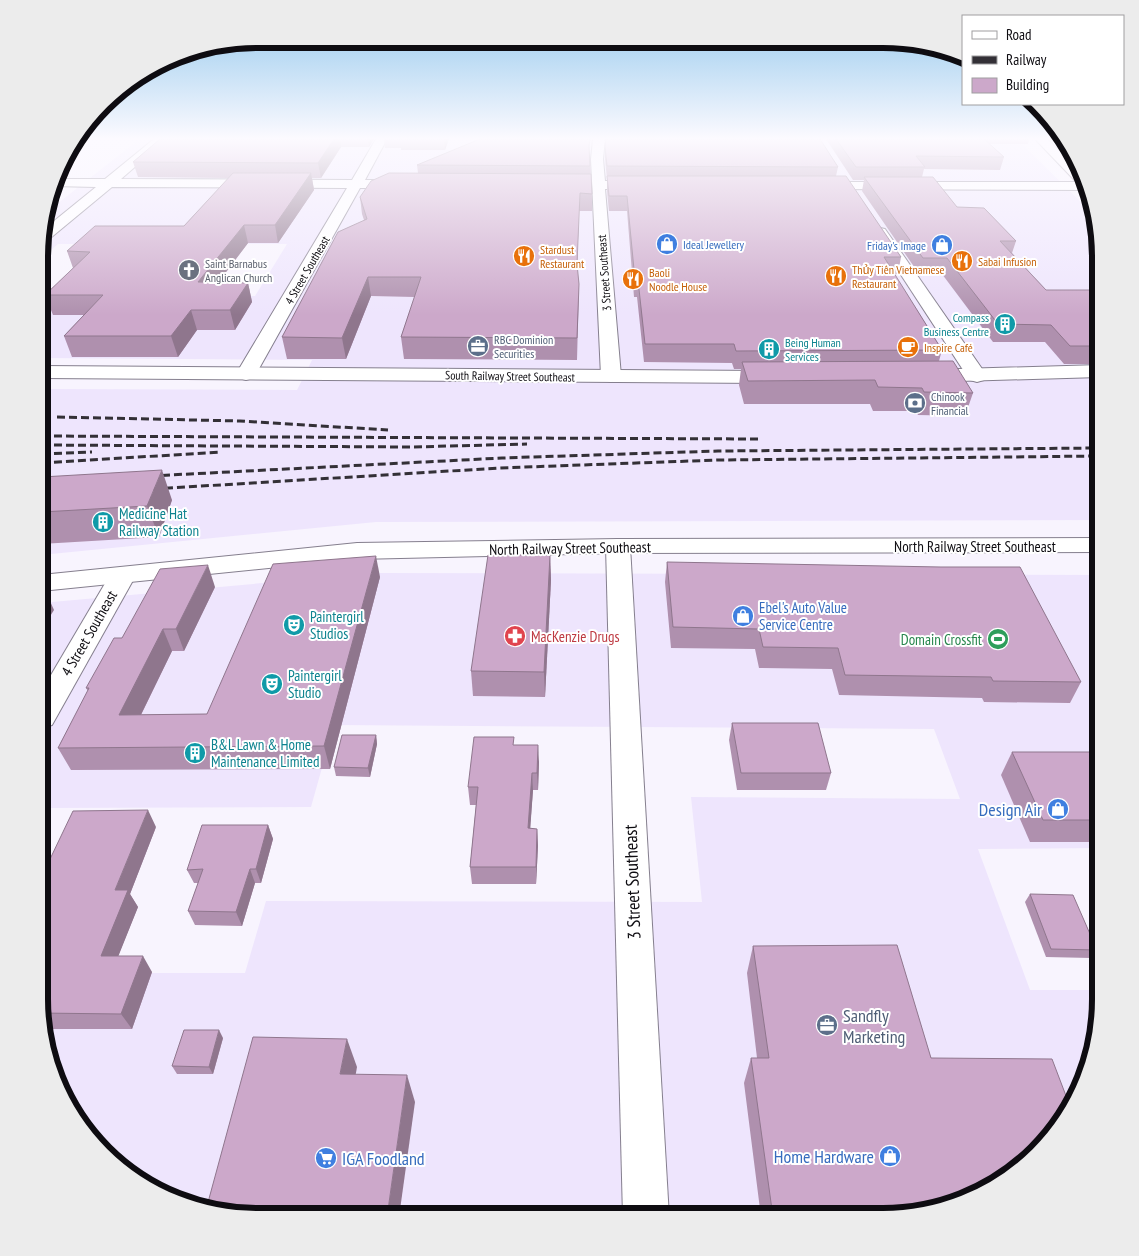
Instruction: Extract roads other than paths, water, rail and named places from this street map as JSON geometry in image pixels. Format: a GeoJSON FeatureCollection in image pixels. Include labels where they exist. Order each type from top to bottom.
{"type":"FeatureCollection","features":[{"type":"Feature","properties":{"kind":"street"},"geometry":{"type":"LineString","coordinates":[[49,233],[92,198]]}},
{"type":"Feature","properties":{"kind":"street","name":"4 Street Southeast"},"geometry":{"type":"LineString","coordinates":[[246,374],[349,198]]}},
{"type":"Feature","properties":{"kind":"street","name":"3 Street Southeast"},"geometry":{"type":"LineString","coordinates":[[594,198],[610,376]]}},
{"type":"Feature","properties":{"kind":"street"},"geometry":{"type":"LineString","coordinates":[[873,221],[977,376]]}},
{"type":"Feature","properties":{"kind":"street"},"geometry":{"type":"LineString","coordinates":[[910,376],[977,376],[1092,371]]}},
{"type":"Feature","properties":{"kind":"street","name":"South Railway Street Southeast"},"geometry":{"type":"LineString","coordinates":[[48,372],[792,377]]}},
{"type":"Feature","properties":{"kind":"street"},"geometry":{"type":"LineString","coordinates":[[977,376],[1037,382],[1092,383]]}},
{"type":"Feature","properties":{"kind":"street","name":"North Railway Street Southeast"},"geometry":{"type":"LineString","coordinates":[[48,582],[357,551],[618,546],[1092,545]]}},
{"type":"Feature","properties":{"kind":"street","name":"3 Street Southeast"},"geometry":{"type":"LineString","coordinates":[[618,546],[646,1208]]}},
{"type":"Feature","properties":{"kind":"street","name":"4 Street Southeast"},"geometry":{"type":"LineString","coordinates":[[48,704],[123,575]]}},
{"type":"Feature","properties":{"kind":"railway"},"geometry":{"type":"LineString","coordinates":[[57,417],[240,421],[388,430]]}},
{"type":"Feature","properties":{"kind":"railway"},"geometry":{"type":"LineString","coordinates":[[48,436],[760,439]]}},
{"type":"Feature","properties":{"kind":"railway"},"geometry":{"type":"LineString","coordinates":[[48,445],[412,447],[527,444]]}},
{"type":"Feature","properties":{"kind":"railway"},"geometry":{"type":"LineString","coordinates":[[150,476],[502,458],[718,451],[1092,448]]}},
{"type":"Feature","properties":{"kind":"railway"},"geometry":{"type":"LineString","coordinates":[[48,454],[92,452]]}},
{"type":"Feature","properties":{"kind":"railway"},"geometry":{"type":"LineString","coordinates":[[48,463],[221,452]]}},
{"type":"Feature","properties":{"kind":"railway"},"geometry":{"type":"LineString","coordinates":[[153,489],[500,468],[718,460],[1092,456]]}},
{"type":"Feature","properties":{"kind":"place","name":"Ideal Jewellery"},"geometry":{"type":"Point","coordinates":[667,244]}},
{"type":"Feature","properties":{"kind":"place","name":"Friday's Image"},"geometry":{"type":"Point","coordinates":[942,245]}},
{"type":"Feature","properties":{"kind":"place","name":"Stardust Restaurant"},"geometry":{"type":"Point","coordinates":[524,256]}},
{"type":"Feature","properties":{"kind":"place","name":"Sabai Infusion"},"geometry":{"type":"Point","coordinates":[962,261]}},
{"type":"Feature","properties":{"kind":"place","name":"Saint Barnabus Anglican Church"},"geometry":{"type":"Point","coordinates":[189,270]}},
{"type":"Feature","properties":{"kind":"place","name":"Thủy Tiên Vietnamese Restaurant"},"geometry":{"type":"Point","coordinates":[836,276]}},
{"type":"Feature","properties":{"kind":"place","name":"Baoli Noodle House"},"geometry":{"type":"Point","coordinates":[633,279]}},
{"type":"Feature","properties":{"kind":"place","name":"Compass Business Centre"},"geometry":{"type":"Point","coordinates":[1005,324]}},
{"type":"Feature","properties":{"kind":"place","name":"RBC Dominion Securities"},"geometry":{"type":"Point","coordinates":[478,346]}},
{"type":"Feature","properties":{"kind":"place","name":"Inspire Café"},"geometry":{"type":"Point","coordinates":[908,347]}},
{"type":"Feature","properties":{"kind":"place","name":"Being Human Services"},"geometry":{"type":"Point","coordinates":[769,349]}},
{"type":"Feature","properties":{"kind":"place","name":"Chinook Financial"},"geometry":{"type":"Point","coordinates":[915,403]}},
{"type":"Feature","properties":{"kind":"place","name":"Medicine Hat Railway Station"},"geometry":{"type":"Point","coordinates":[103,522]}},
{"type":"Feature","properties":{"kind":"place","name":"Ebel's Auto Value Service Centre"},"geometry":{"type":"Point","coordinates":[743,616]}},
{"type":"Feature","properties":{"kind":"place","name":"Paintergirl Studios"},"geometry":{"type":"Point","coordinates":[294,625]}},
{"type":"Feature","properties":{"kind":"place","name":"MacKenzie Drugs"},"geometry":{"type":"Point","coordinates":[515,636]}},
{"type":"Feature","properties":{"kind":"place","name":"Domain Crossfit"},"geometry":{"type":"Point","coordinates":[998,639]}},
{"type":"Feature","properties":{"kind":"place","name":"Paintergirl Studio"},"geometry":{"type":"Point","coordinates":[272,684]}},
{"type":"Feature","properties":{"kind":"place","name":"B&L Lawn & Home Maintenance Limited"},"geometry":{"type":"Point","coordinates":[195,753]}},
{"type":"Feature","properties":{"kind":"place","name":"Design Air"},"geometry":{"type":"Point","coordinates":[1058,809]}},
{"type":"Feature","properties":{"kind":"place","name":"Sandfly Marketing"},"geometry":{"type":"Point","coordinates":[827,1025]}},
{"type":"Feature","properties":{"kind":"place","name":"Home Hardware"},"geometry":{"type":"Point","coordinates":[890,1156]}},
{"type":"Feature","properties":{"kind":"place","name":"IGA Foodland"},"geometry":{"type":"Point","coordinates":[326,1158]}}]}
